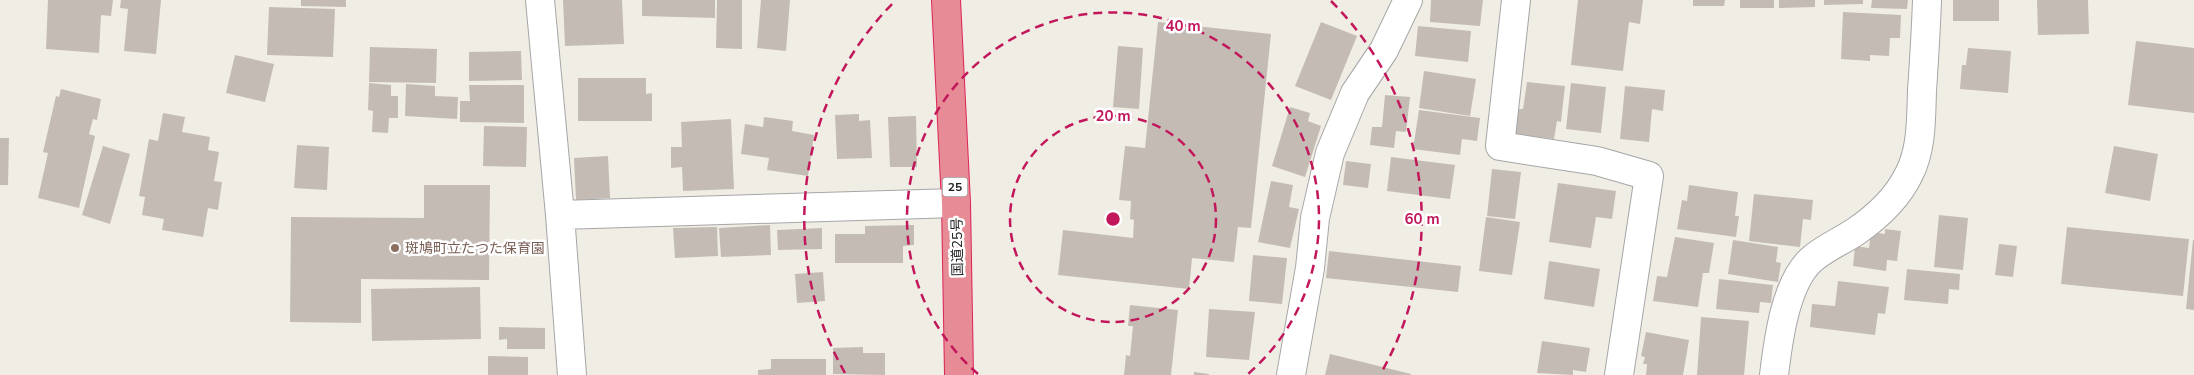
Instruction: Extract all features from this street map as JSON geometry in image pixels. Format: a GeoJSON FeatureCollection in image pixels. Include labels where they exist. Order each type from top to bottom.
{"type":"FeatureCollection","features":[{"type":"Feature","properties":{"kind":"highway","name":"国道25号"},"geometry":{"type":"LineString","coordinates":[[946,0],[956,203],[958,375]]}},
{"type":"Feature","properties":{"kind":"street"},"geometry":{"type":"LineString","coordinates":[[540,0],[560,216],[572,375]]}},
{"type":"Feature","properties":{"kind":"street"},"geometry":{"type":"LineString","coordinates":[[1291,375],[1310,268],[1315,218],[1330,153],[1356,94],[1384,50],[1408,0]]}},
{"type":"Feature","properties":{"kind":"street"},"geometry":{"type":"LineString","coordinates":[[1516,0],[1500,146],[1597,161],[1649,176],[1619,375]]}},
{"type":"Feature","properties":{"kind":"street"},"geometry":{"type":"LineString","coordinates":[[1774,375],[1783,319],[1796,283],[1809,262],[1828,246],[1854,232],[1878,214],[1898,192],[1910,173],[1920,132],[1927,0]]}},
{"type":"Feature","properties":{"kind":"street"},"geometry":{"type":"LineString","coordinates":[[560,216],[956,203]]}},
{"type":"Feature","properties":{"kind":"building"},"geometry":{"type":"Polygon","coordinates":[[[48,0],[113,0],[111,16],[101,15],[99,53],[46,49],[48,0]]]}},
{"type":"Feature","properties":{"kind":"building"},"geometry":{"type":"Polygon","coordinates":[[[121,0],[161,0],[156,54],[124,51],[128,9],[120,8],[121,0]]]}},
{"type":"Feature","properties":{"kind":"building"},"geometry":{"type":"Polygon","coordinates":[[[301,0],[346,0],[346,7],[301,6],[301,0]]]}},
{"type":"Feature","properties":{"kind":"building"},"geometry":{"type":"Polygon","coordinates":[[[563,0],[622,0],[624,44],[565,46],[563,0]]]}},
{"type":"Feature","properties":{"kind":"building"},"geometry":{"type":"Polygon","coordinates":[[[642,0],[715,0],[715,18],[642,16],[642,0]]]}},
{"type":"Feature","properties":{"kind":"building"},"geometry":{"type":"Polygon","coordinates":[[[717,0],[742,0],[742,49],[716,48],[717,0]]]}},
{"type":"Feature","properties":{"kind":"building"},"geometry":{"type":"Polygon","coordinates":[[[761,0],[790,0],[786,51],[757,48],[761,0]]]}},
{"type":"Feature","properties":{"kind":"building"},"geometry":{"type":"Polygon","coordinates":[[[1431,0],[1483,0],[1480,26],[1430,22],[1431,0]]]}},
{"type":"Feature","properties":{"kind":"building"},"geometry":{"type":"Polygon","coordinates":[[[1578,0],[1643,0],[1640,24],[1629,22],[1623,71],[1571,65],[1578,0]]]}},
{"type":"Feature","properties":{"kind":"building"},"geometry":{"type":"Polygon","coordinates":[[[1693,0],[1725,0],[1724,6],[1693,6],[1693,0]]]}},
{"type":"Feature","properties":{"kind":"building"},"geometry":{"type":"Polygon","coordinates":[[[1740,0],[1774,0],[1774,8],[1740,8],[1740,0]]]}},
{"type":"Feature","properties":{"kind":"building"},"geometry":{"type":"Polygon","coordinates":[[[1779,0],[1815,0],[1815,7],[1779,8],[1779,0]]]}},
{"type":"Feature","properties":{"kind":"building"},"geometry":{"type":"Polygon","coordinates":[[[1824,0],[1863,0],[1863,4],[1824,5],[1824,0]]]}},
{"type":"Feature","properties":{"kind":"building"},"geometry":{"type":"Polygon","coordinates":[[[1872,0],[1908,0],[1907,9],[1871,8],[1872,0]]]}},
{"type":"Feature","properties":{"kind":"building"},"geometry":{"type":"Polygon","coordinates":[[[1953,0],[1999,0],[1999,21],[1953,21],[1953,0]]]}},
{"type":"Feature","properties":{"kind":"building"},"geometry":{"type":"Polygon","coordinates":[[[2037,0],[2088,0],[2089,34],[2038,35],[2037,0]]]}},
{"type":"Feature","properties":{"kind":"building"},"geometry":{"type":"Polygon","coordinates":[[[269,7],[335,9],[333,57],[267,55],[269,7]]]}},
{"type":"Feature","properties":{"kind":"building"},"geometry":{"type":"Polygon","coordinates":[[[1843,12],[1901,15],[1900,38],[1890,38],[1889,56],[1870,55],[1870,61],[1841,59],[1843,12]]]}},
{"type":"Feature","properties":{"kind":"building"},"geometry":{"type":"Polygon","coordinates":[[[1158,22],[1271,34],[1251,228],[1238,227],[1234,262],[1192,258],[1189,289],[1058,275],[1063,230],[1133,238],[1134,220],[1130,219],[1131,201],[1119,200],[1125,146],[1145,148],[1158,22]]]}},
{"type":"Feature","properties":{"kind":"building"},"geometry":{"type":"Polygon","coordinates":[[[1321,22],[1357,36],[1331,100],[1295,86],[1321,22]]]}},
{"type":"Feature","properties":{"kind":"building"},"geometry":{"type":"Polygon","coordinates":[[[1418,26],[1471,31],[1468,62],[1415,56],[1418,26]]]}},
{"type":"Feature","properties":{"kind":"building"},"geometry":{"type":"Polygon","coordinates":[[[2136,41],[2194,48],[2194,113],[2128,105],[2136,41]]]}},
{"type":"Feature","properties":{"kind":"building"},"geometry":{"type":"Polygon","coordinates":[[[1118,46],[1143,48],[1139,109],[1113,107],[1118,46]]]}},
{"type":"Feature","properties":{"kind":"building"},"geometry":{"type":"Polygon","coordinates":[[[370,47],[437,49],[436,83],[369,82],[370,47]]]}},
{"type":"Feature","properties":{"kind":"building"},"geometry":{"type":"Polygon","coordinates":[[[1968,48],[2011,51],[2008,93],[1960,89],[1962,65],[1966,65],[1968,48]]]}},
{"type":"Feature","properties":{"kind":"building"},"geometry":{"type":"Polygon","coordinates":[[[521,51],[522,80],[469,81],[469,52],[521,51]]]}},
{"type":"Feature","properties":{"kind":"building"},"geometry":{"type":"Polygon","coordinates":[[[235,55],[274,64],[265,102],[226,93],[235,55]]]}},
{"type":"Feature","properties":{"kind":"building"},"geometry":{"type":"Polygon","coordinates":[[[1424,71],[1476,79],[1470,116],[1419,108],[1424,71]]]}},
{"type":"Feature","properties":{"kind":"building"},"geometry":{"type":"Polygon","coordinates":[[[578,78],[646,78],[646,94],[652,93],[652,121],[578,121],[578,78]]]}},
{"type":"Feature","properties":{"kind":"building"},"geometry":{"type":"Polygon","coordinates":[[[1527,82],[1565,86],[1561,122],[1557,121],[1554,139],[1515,134],[1518,109],[1523,109],[1527,82]]]}},
{"type":"Feature","properties":{"kind":"building"},"geometry":{"type":"Polygon","coordinates":[[[369,83],[391,85],[391,96],[398,96],[398,118],[389,118],[388,133],[372,132],[373,111],[368,110],[369,83]]]}},
{"type":"Feature","properties":{"kind":"building"},"geometry":{"type":"Polygon","coordinates":[[[1571,83],[1606,87],[1601,133],[1566,129],[1571,83]]]}},
{"type":"Feature","properties":{"kind":"building"},"geometry":{"type":"Polygon","coordinates":[[[406,84],[435,86],[435,96],[458,97],[457,119],[405,116],[406,84]]]}},
{"type":"Feature","properties":{"kind":"building"},"geometry":{"type":"Polygon","coordinates":[[[469,85],[524,85],[524,123],[460,122],[460,101],[470,101],[469,85]]]}},
{"type":"Feature","properties":{"kind":"building"},"geometry":{"type":"Polygon","coordinates":[[[1625,86],[1665,90],[1663,111],[1652,109],[1649,142],[1620,139],[1625,86]]]}},
{"type":"Feature","properties":{"kind":"building"},"geometry":{"type":"Polygon","coordinates":[[[61,89],[101,99],[97,120],[93,119],[89,134],[95,136],[79,208],[38,198],[48,153],[43,152],[56,96],[59,97],[61,89]]]}},
{"type":"Feature","properties":{"kind":"building"},"geometry":{"type":"Polygon","coordinates":[[[1385,95],[1410,97],[1406,132],[1396,131],[1394,148],[1370,145],[1372,127],[1382,127],[1385,95]]]}},
{"type":"Feature","properties":{"kind":"building"},"geometry":{"type":"Polygon","coordinates":[[[1290,107],[1310,113],[1308,121],[1321,126],[1305,177],[1272,166],[1290,107]]]}},
{"type":"Feature","properties":{"kind":"building"},"geometry":{"type":"Polygon","coordinates":[[[1419,110],[1480,118],[1477,141],[1462,139],[1460,155],[1413,149],[1419,110]]]}},
{"type":"Feature","properties":{"kind":"building"},"geometry":{"type":"Polygon","coordinates":[[[163,113],[185,117],[182,132],[210,137],[208,150],[219,152],[214,181],[222,182],[218,210],[208,208],[203,237],[162,230],[164,219],[142,215],[145,197],[139,196],[149,139],[158,141],[163,113]]]}},
{"type":"Feature","properties":{"kind":"building"},"geometry":{"type":"Polygon","coordinates":[[[859,114],[859,121],[870,120],[872,158],[837,159],[835,115],[859,114]]]}},
{"type":"Feature","properties":{"kind":"building"},"geometry":{"type":"Polygon","coordinates":[[[916,116],[917,167],[890,167],[888,117],[916,116]]]}},
{"type":"Feature","properties":{"kind":"building"},"geometry":{"type":"Polygon","coordinates":[[[764,117],[793,121],[792,131],[814,135],[808,176],[767,170],[769,158],[741,154],[745,124],[763,127],[764,117]]]}},
{"type":"Feature","properties":{"kind":"building"},"geometry":{"type":"Polygon","coordinates":[[[731,119],[734,189],[683,191],[682,167],[671,168],[671,147],[682,147],[681,122],[731,119]]]}},
{"type":"Feature","properties":{"kind":"building"},"geometry":{"type":"Polygon","coordinates":[[[484,126],[527,127],[526,167],[483,166],[484,126]]]}},
{"type":"Feature","properties":{"kind":"building"},"geometry":{"type":"Polygon","coordinates":[[[0,138],[9,138],[8,185],[0,185],[0,138]]]}},
{"type":"Feature","properties":{"kind":"building"},"geometry":{"type":"Polygon","coordinates":[[[297,145],[329,147],[327,190],[294,188],[297,145]]]}},
{"type":"Feature","properties":{"kind":"building"},"geometry":{"type":"Polygon","coordinates":[[[103,146],[130,154],[110,224],[82,215],[103,146]]]}},
{"type":"Feature","properties":{"kind":"building"},"geometry":{"type":"Polygon","coordinates":[[[2114,146],[2158,154],[2150,201],[2105,193],[2114,146]]]}},
{"type":"Feature","properties":{"kind":"building"},"geometry":{"type":"Polygon","coordinates":[[[608,156],[610,198],[576,200],[574,158],[608,156]]]}},
{"type":"Feature","properties":{"kind":"building"},"geometry":{"type":"Polygon","coordinates":[[[1391,157],[1455,165],[1450,199],[1387,191],[1391,157]]]}},
{"type":"Feature","properties":{"kind":"building"},"geometry":{"type":"Polygon","coordinates":[[[1346,161],[1371,164],[1368,188],[1343,185],[1346,161]]]}},
{"type":"Feature","properties":{"kind":"building"},"geometry":{"type":"Polygon","coordinates":[[[1492,169],[1521,172],[1515,219],[1487,216],[1492,169]]]}},
{"type":"Feature","properties":{"kind":"building"},"geometry":{"type":"Polygon","coordinates":[[[1271,181],[1293,185],[1289,207],[1299,209],[1290,248],[1258,242],[1271,181]]]}},
{"type":"Feature","properties":{"kind":"building"},"geometry":{"type":"Polygon","coordinates":[[[1558,183],[1616,191],[1612,219],[1596,217],[1591,248],[1549,242],[1558,183]]]}},
{"type":"Feature","properties":{"kind":"building"},"geometry":{"type":"Polygon","coordinates":[[[424,185],[490,185],[489,280],[361,279],[361,323],[290,322],[291,217],[424,218],[424,185]]]}},
{"type":"Feature","properties":{"kind":"building"},"geometry":{"type":"Polygon","coordinates":[[[1689,185],[1738,192],[1735,216],[1739,216],[1736,237],[1677,229],[1682,200],[1687,201],[1689,185]]]}},
{"type":"Feature","properties":{"kind":"building"},"geometry":{"type":"Polygon","coordinates":[[[1754,194],[1813,200],[1811,220],[1803,219],[1800,247],[1749,241],[1754,194]]]}},
{"type":"Feature","properties":{"kind":"building"},"geometry":{"type":"Polygon","coordinates":[[[1939,215],[1968,218],[1963,270],[1934,267],[1939,215]]]}},
{"type":"Feature","properties":{"kind":"building"},"geometry":{"type":"Polygon","coordinates":[[[1486,217],[1520,222],[1512,275],[1479,271],[1486,217]]]}},
{"type":"Feature","properties":{"kind":"building"},"geometry":{"type":"Polygon","coordinates":[[[770,225],[771,255],[721,257],[719,228],[770,225]]]}},
{"type":"Feature","properties":{"kind":"building"},"geometry":{"type":"Polygon","coordinates":[[[914,225],[914,245],[903,246],[903,263],[835,263],[835,234],[865,234],[865,226],[914,225]]]}},
{"type":"Feature","properties":{"kind":"building"},"geometry":{"type":"Polygon","coordinates":[[[717,227],[718,256],[675,258],[673,228],[717,227]]]}},
{"type":"Feature","properties":{"kind":"building"},"geometry":{"type":"Polygon","coordinates":[[[2067,227],[2189,239],[2183,296],[2061,284],[2067,227]]]}},
{"type":"Feature","properties":{"kind":"building"},"geometry":{"type":"Polygon","coordinates":[[[822,228],[822,249],[778,250],[777,230],[822,228]]]}},
{"type":"Feature","properties":{"kind":"building"},"geometry":{"type":"Polygon","coordinates":[[[1885,229],[1901,231],[1897,261],[1887,260],[1886,271],[1853,266],[1855,246],[1869,248],[1871,232],[1885,234],[1885,229]]]}},
{"type":"Feature","properties":{"kind":"building"},"geometry":{"type":"Polygon","coordinates":[[[1675,237],[1714,243],[1709,273],[1703,273],[1698,307],[1653,301],[1657,276],[1667,277],[1675,237]]]}},
{"type":"Feature","properties":{"kind":"building"},"geometry":{"type":"Polygon","coordinates":[[[1733,240],[1778,247],[1776,262],[1781,263],[1778,282],[1728,274],[1733,240]]]}},
{"type":"Feature","properties":{"kind":"building"},"geometry":{"type":"Polygon","coordinates":[[[2194,240],[2194,310],[2186,309],[2194,240]]]}},
{"type":"Feature","properties":{"kind":"building"},"geometry":{"type":"Polygon","coordinates":[[[1999,244],[2017,246],[2013,277],[1995,275],[1999,244]]]}},
{"type":"Feature","properties":{"kind":"building"},"geometry":{"type":"Polygon","coordinates":[[[1329,251],[1461,266],[1458,292],[1326,278],[1329,251]]]}},
{"type":"Feature","properties":{"kind":"building"},"geometry":{"type":"Polygon","coordinates":[[[1253,255],[1287,258],[1282,304],[1249,301],[1253,255]]]}},
{"type":"Feature","properties":{"kind":"building"},"geometry":{"type":"Polygon","coordinates":[[[1549,261],[1600,269],[1594,307],[1544,299],[1549,261]]]}},
{"type":"Feature","properties":{"kind":"building"},"geometry":{"type":"Polygon","coordinates":[[[1907,269],[1960,274],[1959,290],[1949,289],[1948,304],[1904,300],[1907,269]]]}},
{"type":"Feature","properties":{"kind":"building"},"geometry":{"type":"Polygon","coordinates":[[[823,272],[825,301],[797,303],[795,274],[823,272]]]}},
{"type":"Feature","properties":{"kind":"building"},"geometry":{"type":"Polygon","coordinates":[[[1719,279],[1773,285],[1771,303],[1760,302],[1759,313],[1716,309],[1719,279]]]}},
{"type":"Feature","properties":{"kind":"building"},"geometry":{"type":"Polygon","coordinates":[[[1838,281],[1889,287],[1885,314],[1878,313],[1875,335],[1810,327],[1812,304],[1835,306],[1838,281]]]}},
{"type":"Feature","properties":{"kind":"building"},"geometry":{"type":"Polygon","coordinates":[[[480,287],[481,339],[372,341],[371,289],[480,287]]]}},
{"type":"Feature","properties":{"kind":"building"},"geometry":{"type":"Polygon","coordinates":[[[1130,305],[1178,310],[1171,375],[1124,375],[1126,355],[1130,356],[1133,326],[1128,326],[1130,305]]]}},
{"type":"Feature","properties":{"kind":"building"},"geometry":{"type":"Polygon","coordinates":[[[1209,309],[1255,312],[1249,360],[1206,357],[1209,309]]]}},
{"type":"Feature","properties":{"kind":"building"},"geometry":{"type":"Polygon","coordinates":[[[1701,317],[1749,321],[1744,375],[1697,375],[1701,317]]]}},
{"type":"Feature","properties":{"kind":"building"},"geometry":{"type":"Polygon","coordinates":[[[499,327],[545,328],[545,349],[507,349],[507,339],[499,340],[499,327]]]}},
{"type":"Feature","properties":{"kind":"building"},"geometry":{"type":"Polygon","coordinates":[[[1646,332],[1689,340],[1683,375],[1646,375],[1647,364],[1643,364],[1645,357],[1641,356],[1646,332]]]}},
{"type":"Feature","properties":{"kind":"building"},"geometry":{"type":"Polygon","coordinates":[[[1542,341],[1590,348],[1586,372],[1573,370],[1573,375],[1537,373],[1542,341]]]}},
{"type":"Feature","properties":{"kind":"building"},"geometry":{"type":"Polygon","coordinates":[[[863,347],[863,353],[885,353],[885,375],[833,374],[833,348],[863,347]]]}},
{"type":"Feature","properties":{"kind":"building"},"geometry":{"type":"Polygon","coordinates":[[[1330,354],[1411,374],[1411,375],[1325,375],[1330,354]]]}},
{"type":"Feature","properties":{"kind":"building"},"geometry":{"type":"Polygon","coordinates":[[[488,356],[528,357],[528,375],[488,375],[488,356]]]}},
{"type":"Feature","properties":{"kind":"building"},"geometry":{"type":"Polygon","coordinates":[[[771,359],[826,359],[826,375],[758,375],[758,370],[771,369],[771,359]]]}},
{"type":"Feature","properties":{"kind":"building"},"geometry":{"type":"Polygon","coordinates":[[[1194,372],[1209,374],[1209,375],[1194,375],[1194,372]]]}},
{"type":"Feature","properties":{"kind":"place","name":"斑鳩町立たつた保育園"},"geometry":{"type":"Point","coordinates":[395,248]}}]}
